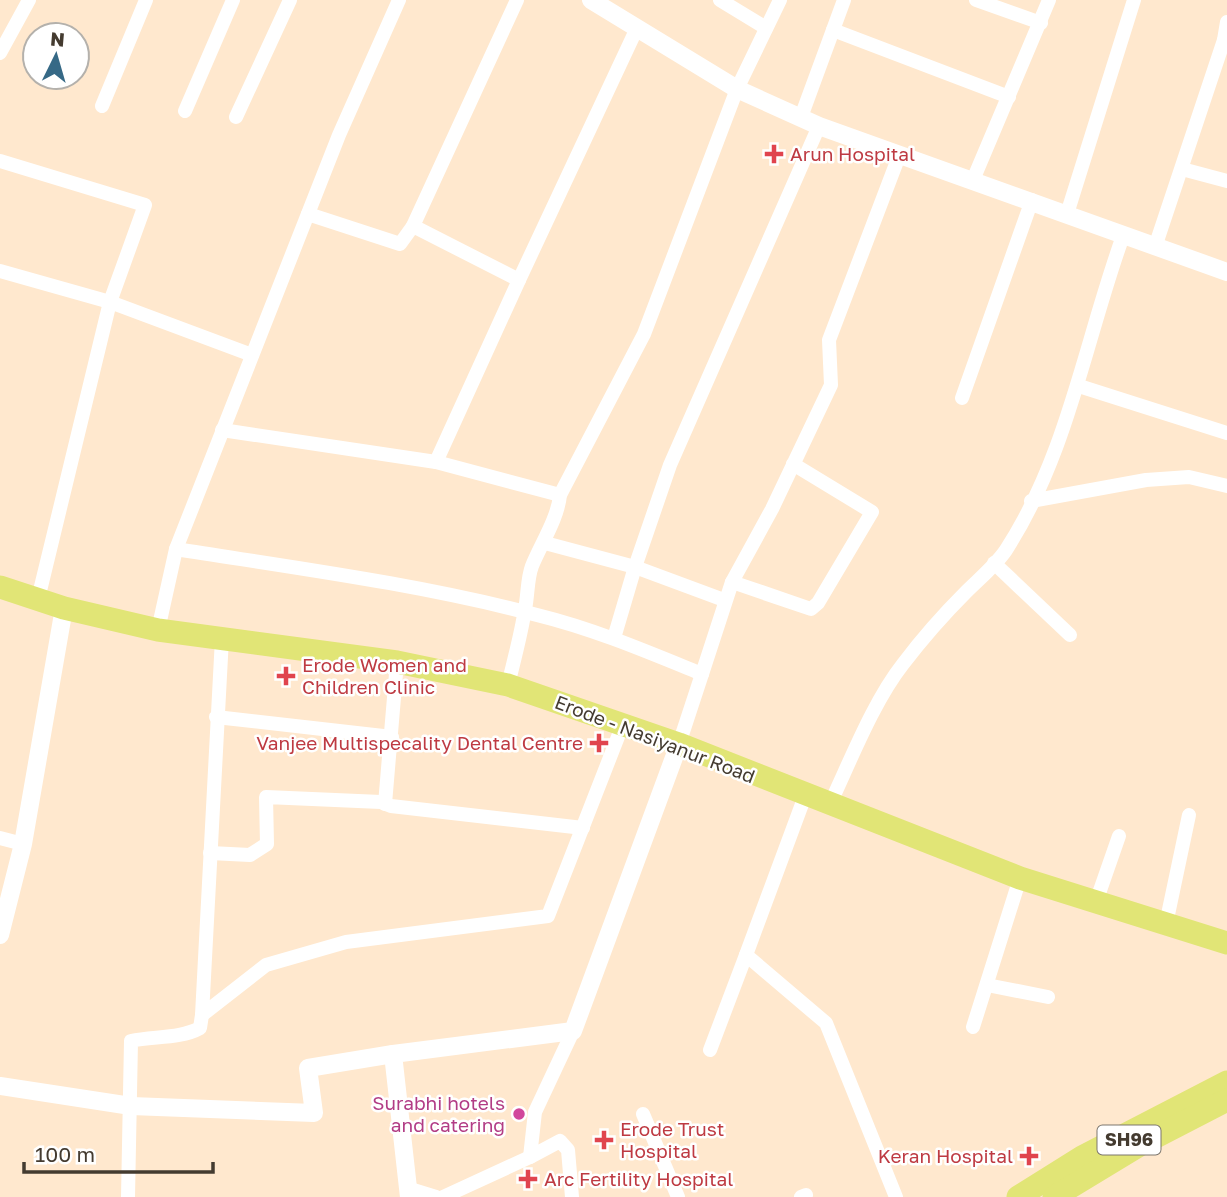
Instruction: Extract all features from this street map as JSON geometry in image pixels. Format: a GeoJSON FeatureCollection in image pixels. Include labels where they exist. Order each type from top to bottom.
{"type":"FeatureCollection","features":[{"type":"Feature","properties":{"kind":"main road","name":"Erode - Nasiyanur Road"},"geometry":{"type":"LineString","coordinates":[[0,587],[64,608],[158,630],[397,662],[508,685],[678,744],[829,806],[1020,878],[1227,943]]}},
{"type":"Feature","properties":{"kind":"main road"},"geometry":{"type":"LineString","coordinates":[[1018,1197],[1082,1157],[1227,1082]]}},
{"type":"Feature","properties":{"kind":"main road","name":"SH96"},"geometry":{"type":"LineString","coordinates":[[1035,1197],[1135,1137],[1227,1090]]}},
{"type":"Feature","properties":{"kind":"main road","name":"SH96"},"geometry":{"type":"LineString","coordinates":[[1054,1197],[1140,1145],[1227,1100]]}},
{"type":"Feature","properties":{"kind":"main road"},"geometry":{"type":"LineString","coordinates":[[1075,1197],[1209,1122],[1227,1116]]}},
{"type":"Feature","properties":{"kind":"street"},"geometry":{"type":"LineString","coordinates":[[0,54],[29,0]]}},
{"type":"Feature","properties":{"kind":"street"},"geometry":{"type":"LineString","coordinates":[[102,106],[146,0]]}},
{"type":"Feature","properties":{"kind":"street"},"geometry":{"type":"LineString","coordinates":[[185,111],[233,0]]}},
{"type":"Feature","properties":{"kind":"street"},"geometry":{"type":"LineString","coordinates":[[236,117],[290,0]]}},
{"type":"Feature","properties":{"kind":"street"},"geometry":{"type":"LineString","coordinates":[[158,630],[176,549],[308,214],[399,0]]}},
{"type":"Feature","properties":{"kind":"street"},"geometry":{"type":"LineString","coordinates":[[308,214],[400,244],[414,226],[517,0]]}},
{"type":"Feature","properties":{"kind":"street"},"geometry":{"type":"LineString","coordinates":[[590,0],[737,89],[819,126],[1227,272]]}},
{"type":"Feature","properties":{"kind":"street"},"geometry":{"type":"LineString","coordinates":[[720,0],[766,28]]}},
{"type":"Feature","properties":{"kind":"street"},"geometry":{"type":"LineString","coordinates":[[508,685],[525,612],[531,567],[545,543],[546,531],[559,506],[560,495],[644,334],[737,89],[780,0]]}},
{"type":"Feature","properties":{"kind":"street"},"geometry":{"type":"LineString","coordinates":[[801,117],[844,0]]}},
{"type":"Feature","properties":{"kind":"street"},"geometry":{"type":"LineString","coordinates":[[976,0],[1041,23]]}},
{"type":"Feature","properties":{"kind":"street"},"geometry":{"type":"LineString","coordinates":[[973,180],[1049,0]]}},
{"type":"Feature","properties":{"kind":"street"},"geometry":{"type":"LineString","coordinates":[[1067,214],[1134,0]]}},
{"type":"Feature","properties":{"kind":"street"},"geometry":{"type":"LineString","coordinates":[[1155,247],[1225,41],[1227,22]]}},
{"type":"Feature","properties":{"kind":"street"},"geometry":{"type":"LineString","coordinates":[[436,462],[637,28]]}},
{"type":"Feature","properties":{"kind":"street"},"geometry":{"type":"LineString","coordinates":[[833,30],[1009,97]]}},
{"type":"Feature","properties":{"kind":"street"},"geometry":{"type":"LineString","coordinates":[[614,638],[670,465],[819,126]]}},
{"type":"Feature","properties":{"kind":"street"},"geometry":{"type":"LineString","coordinates":[[530,1157],[535,1112],[573,1031],[678,744],[724,600],[831,386],[829,340],[899,156]]}},
{"type":"Feature","properties":{"kind":"street"},"geometry":{"type":"LineString","coordinates":[[0,161],[145,205],[110,302],[38,599]]}},
{"type":"Feature","properties":{"kind":"street"},"geometry":{"type":"LineString","coordinates":[[1182,169],[1227,181]]}},
{"type":"Feature","properties":{"kind":"street"},"geometry":{"type":"LineString","coordinates":[[962,398],[1032,200]]}},
{"type":"Feature","properties":{"kind":"street"},"geometry":{"type":"LineString","coordinates":[[414,226],[519,280]]}},
{"type":"Feature","properties":{"kind":"street"},"geometry":{"type":"LineString","coordinates":[[829,806],[859,742],[901,666],[1005,551],[1031,501],[1060,440],[1079,386],[1103,292],[1123,236]]}},
{"type":"Feature","properties":{"kind":"street"},"geometry":{"type":"LineString","coordinates":[[0,271],[110,302],[252,355]]}},
{"type":"Feature","properties":{"kind":"street"},"geometry":{"type":"LineString","coordinates":[[1079,386],[1227,433]]}},
{"type":"Feature","properties":{"kind":"street"},"geometry":{"type":"LineString","coordinates":[[222,430],[436,462],[560,495]]}},
{"type":"Feature","properties":{"kind":"street"},"geometry":{"type":"LineString","coordinates":[[732,582],[811,609],[818,603],[872,512],[793,464]]}},
{"type":"Feature","properties":{"kind":"street"},"geometry":{"type":"LineString","coordinates":[[1031,501],[1146,480],[1188,477],[1227,486]]}},
{"type":"Feature","properties":{"kind":"street"},"geometry":{"type":"LineString","coordinates":[[545,543],[635,567],[724,600]]}},
{"type":"Feature","properties":{"kind":"street"},"geometry":{"type":"LineString","coordinates":[[176,549],[420,590],[525,612],[614,638],[702,674]]}},
{"type":"Feature","properties":{"kind":"street"},"geometry":{"type":"LineString","coordinates":[[994,563],[1070,635]]}},
{"type":"Feature","properties":{"kind":"street"},"geometry":{"type":"LineString","coordinates":[[0,935],[23,844],[64,608]]}},
{"type":"Feature","properties":{"kind":"street"},"geometry":{"type":"LineString","coordinates":[[128,1197],[131,1041],[156,1035],[189,1034],[200,1028],[222,638]]}},
{"type":"Feature","properties":{"kind":"street"},"geometry":{"type":"LineString","coordinates":[[385,804],[397,662]]}},
{"type":"Feature","properties":{"kind":"street"},"geometry":{"type":"LineString","coordinates":[[216,717],[392,737]]}},
{"type":"Feature","properties":{"kind":"street"},"geometry":{"type":"LineString","coordinates":[[202,1015],[266,965],[346,942],[548,916],[623,724]]}},
{"type":"Feature","properties":{"kind":"street"},"geometry":{"type":"LineString","coordinates":[[710,1050],[804,796]]}},
{"type":"Feature","properties":{"kind":"street"},"geometry":{"type":"LineString","coordinates":[[210,853],[250,855],[267,844],[266,797],[385,804],[583,828]]}},
{"type":"Feature","properties":{"kind":"street"},"geometry":{"type":"LineString","coordinates":[[1166,924],[1189,815]]}},
{"type":"Feature","properties":{"kind":"street"},"geometry":{"type":"LineString","coordinates":[[1096,902],[1119,836]]}},
{"type":"Feature","properties":{"kind":"street"},"geometry":{"type":"LineString","coordinates":[[0,838],[23,844]]}},
{"type":"Feature","properties":{"kind":"street"},"geometry":{"type":"LineString","coordinates":[[973,1027],[1020,878]]}},
{"type":"Feature","properties":{"kind":"street"},"geometry":{"type":"LineString","coordinates":[[746,955],[826,1023],[896,1197]]}},
{"type":"Feature","properties":{"kind":"street"},"geometry":{"type":"LineString","coordinates":[[986,985],[1048,997]]}},
{"type":"Feature","properties":{"kind":"street"},"geometry":{"type":"LineString","coordinates":[[0,1086],[131,1106],[314,1113],[308,1068],[393,1054],[573,1031]]}},
{"type":"Feature","properties":{"kind":"street"},"geometry":{"type":"LineString","coordinates":[[393,1054],[410,1193],[436,1197]]}},
{"type":"Feature","properties":{"kind":"street"},"geometry":{"type":"LineString","coordinates":[[643,1114],[678,1197]]}},
{"type":"Feature","properties":{"kind":"street"},"geometry":{"type":"LineString","coordinates":[[443,1197],[560,1141],[568,1150],[572,1197]]}},
{"type":"Feature","properties":{"kind":"place","name":"Arun Hospital"},"geometry":{"type":"Point","coordinates":[774,154]}},
{"type":"Feature","properties":{"kind":"place","name":"Erode Women and Children Clinic"},"geometry":{"type":"Point","coordinates":[286,676]}},
{"type":"Feature","properties":{"kind":"place","name":"Vanjee Multispecality Dental Centre"},"geometry":{"type":"Point","coordinates":[599,743]}},
{"type":"Feature","properties":{"kind":"place","name":"Surabhi hotels and catering"},"geometry":{"type":"Point","coordinates":[519,1114]}},
{"type":"Feature","properties":{"kind":"place","name":"Erode Trust Hospital"},"geometry":{"type":"Point","coordinates":[604,1140]}},
{"type":"Feature","properties":{"kind":"place","name":"Keran Hospital"},"geometry":{"type":"Point","coordinates":[1029,1156]}},
{"type":"Feature","properties":{"kind":"place","name":"Arc Fertility Hospital"},"geometry":{"type":"Point","coordinates":[528,1179]}}]}
